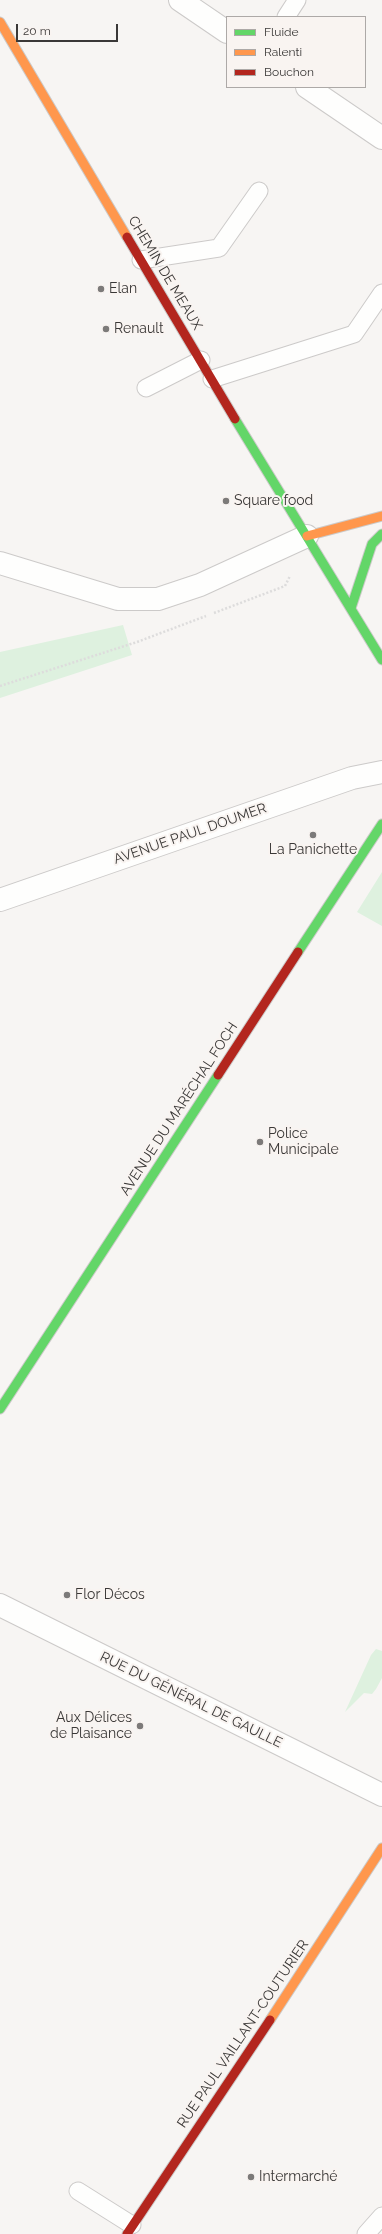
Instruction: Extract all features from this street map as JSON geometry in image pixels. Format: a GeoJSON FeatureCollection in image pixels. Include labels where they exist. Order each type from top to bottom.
{"type":"FeatureCollection","features":[{"type":"Feature","properties":{"kind":"main road","name":"CHEMIN DE MEAUX"},"geometry":{"type":"LineString","coordinates":[[0,22],[212,379],[351,608],[380,651],[382,660]]}},
{"type":"Feature","properties":{"kind":"main road"},"geometry":{"type":"LineString","coordinates":[[307,536],[382,516]]}},
{"type":"Feature","properties":{"kind":"main road"},"geometry":{"type":"LineString","coordinates":[[351,608],[370,550],[382,534]]}},
{"type":"Feature","properties":{"kind":"main road","name":"AVENUE DU MARÉCHAL FOCH"},"geometry":{"type":"LineString","coordinates":[[0,1409],[382,824]]}},
{"type":"Feature","properties":{"kind":"main road","name":"RUE PAUL VAILLANT-COUTURIER"},"geometry":{"type":"LineString","coordinates":[[129,2230],[260,2036],[382,1848]]}},
{"type":"Feature","properties":{"kind":"street"},"geometry":{"type":"LineString","coordinates":[[180,0],[226,31]]}},
{"type":"Feature","properties":{"kind":"street"},"geometry":{"type":"LineString","coordinates":[[308,88],[382,138]]}},
{"type":"Feature","properties":{"kind":"street"},"geometry":{"type":"LineString","coordinates":[[0,563],[118,599],[158,599],[200,585],[307,536]]}},
{"type":"Feature","properties":{"kind":"street","name":"AVENUE PAUL DOUMER"},"geometry":{"type":"LineString","coordinates":[[0,900],[352,778],[382,772]]}},
{"type":"Feature","properties":{"kind":"street","name":"RUE DU GÉNÉRAL DE GAULLE"},"geometry":{"type":"LineString","coordinates":[[0,1605],[382,1795]]}},
{"type":"Feature","properties":{"kind":"lane"},"geometry":{"type":"LineString","coordinates":[[287,16],[298,0]]}},
{"type":"Feature","properties":{"kind":"lane"},"geometry":{"type":"LineString","coordinates":[[141,260],[219,248],[258,191]]}},
{"type":"Feature","properties":{"kind":"lane"},"geometry":{"type":"LineString","coordinates":[[212,379],[354,334],[382,293]]}},
{"type":"Feature","properties":{"kind":"lane"},"geometry":{"type":"LineString","coordinates":[[146,388],[201,360]]}},
{"type":"Feature","properties":{"kind":"lane"},"geometry":{"type":"LineString","coordinates":[[78,2191],[129,2230]]}},
{"type":"Feature","properties":{"kind":"lane"},"geometry":{"type":"LineString","coordinates":[[366,2234],[382,2216]]}},
{"type":"Feature","properties":{"kind":"path"},"geometry":{"type":"LineString","coordinates":[[0,686],[128,645]]}},
{"type":"Feature","properties":{"kind":"green space"},"geometry":{"type":"Polygon","coordinates":[[[123,625],[132,655],[0,698],[0,652],[123,625]]]}},
{"type":"Feature","properties":{"kind":"green space"},"geometry":{"type":"Polygon","coordinates":[[[382,872],[382,926],[357,912],[382,872]]]}},
{"type":"Feature","properties":{"kind":"green space"},"geometry":{"type":"Polygon","coordinates":[[[376,1649],[382,1651],[382,1678],[372,1694],[364,1693],[345,1712],[371,1655],[376,1649]]]}},
{"type":"Feature","properties":{"kind":"traffic: fast"},"geometry":{"type":"LineString","coordinates":[[235,419],[382,660]]}},
{"type":"Feature","properties":{"kind":"traffic: fast"},"geometry":{"type":"LineString","coordinates":[[351,608],[372,544],[382,534]]}},
{"type":"Feature","properties":{"kind":"traffic: fast"},"geometry":{"type":"LineString","coordinates":[[298,952],[382,824]]}},
{"type":"Feature","properties":{"kind":"traffic: fast"},"geometry":{"type":"LineString","coordinates":[[0,1409],[218,1075]]}},
{"type":"Feature","properties":{"kind":"traffic: slow"},"geometry":{"type":"LineString","coordinates":[[0,22],[127,237]]}},
{"type":"Feature","properties":{"kind":"traffic: slow"},"geometry":{"type":"LineString","coordinates":[[307,536],[382,516]]}},
{"type":"Feature","properties":{"kind":"traffic: slow"},"geometry":{"type":"LineString","coordinates":[[270,2020],[382,1848]]}},
{"type":"Feature","properties":{"kind":"traffic: jam"},"geometry":{"type":"LineString","coordinates":[[127,237],[235,419]]}},
{"type":"Feature","properties":{"kind":"traffic: jam"},"geometry":{"type":"LineString","coordinates":[[218,1075],[298,952]]}},
{"type":"Feature","properties":{"kind":"traffic: jam"},"geometry":{"type":"LineString","coordinates":[[127,2234],[270,2020]]}},
{"type":"Feature","properties":{"kind":"place","name":"Elan"},"geometry":{"type":"Point","coordinates":[101,289]}},
{"type":"Feature","properties":{"kind":"place","name":"Renault"},"geometry":{"type":"Point","coordinates":[106,329]}},
{"type":"Feature","properties":{"kind":"place","name":"Square food"},"geometry":{"type":"Point","coordinates":[226,501]}},
{"type":"Feature","properties":{"kind":"place","name":"La Panichette"},"geometry":{"type":"Point","coordinates":[313,835]}},
{"type":"Feature","properties":{"kind":"place","name":"Police Municipale"},"geometry":{"type":"Point","coordinates":[260,1142]}},
{"type":"Feature","properties":{"kind":"place","name":"Flor Décos"},"geometry":{"type":"Point","coordinates":[67,1595]}},
{"type":"Feature","properties":{"kind":"place","name":"Aux Délices de Plaisance"},"geometry":{"type":"Point","coordinates":[140,1726]}},
{"type":"Feature","properties":{"kind":"place","name":"Intermarché"},"geometry":{"type":"Point","coordinates":[251,2177]}}]}
